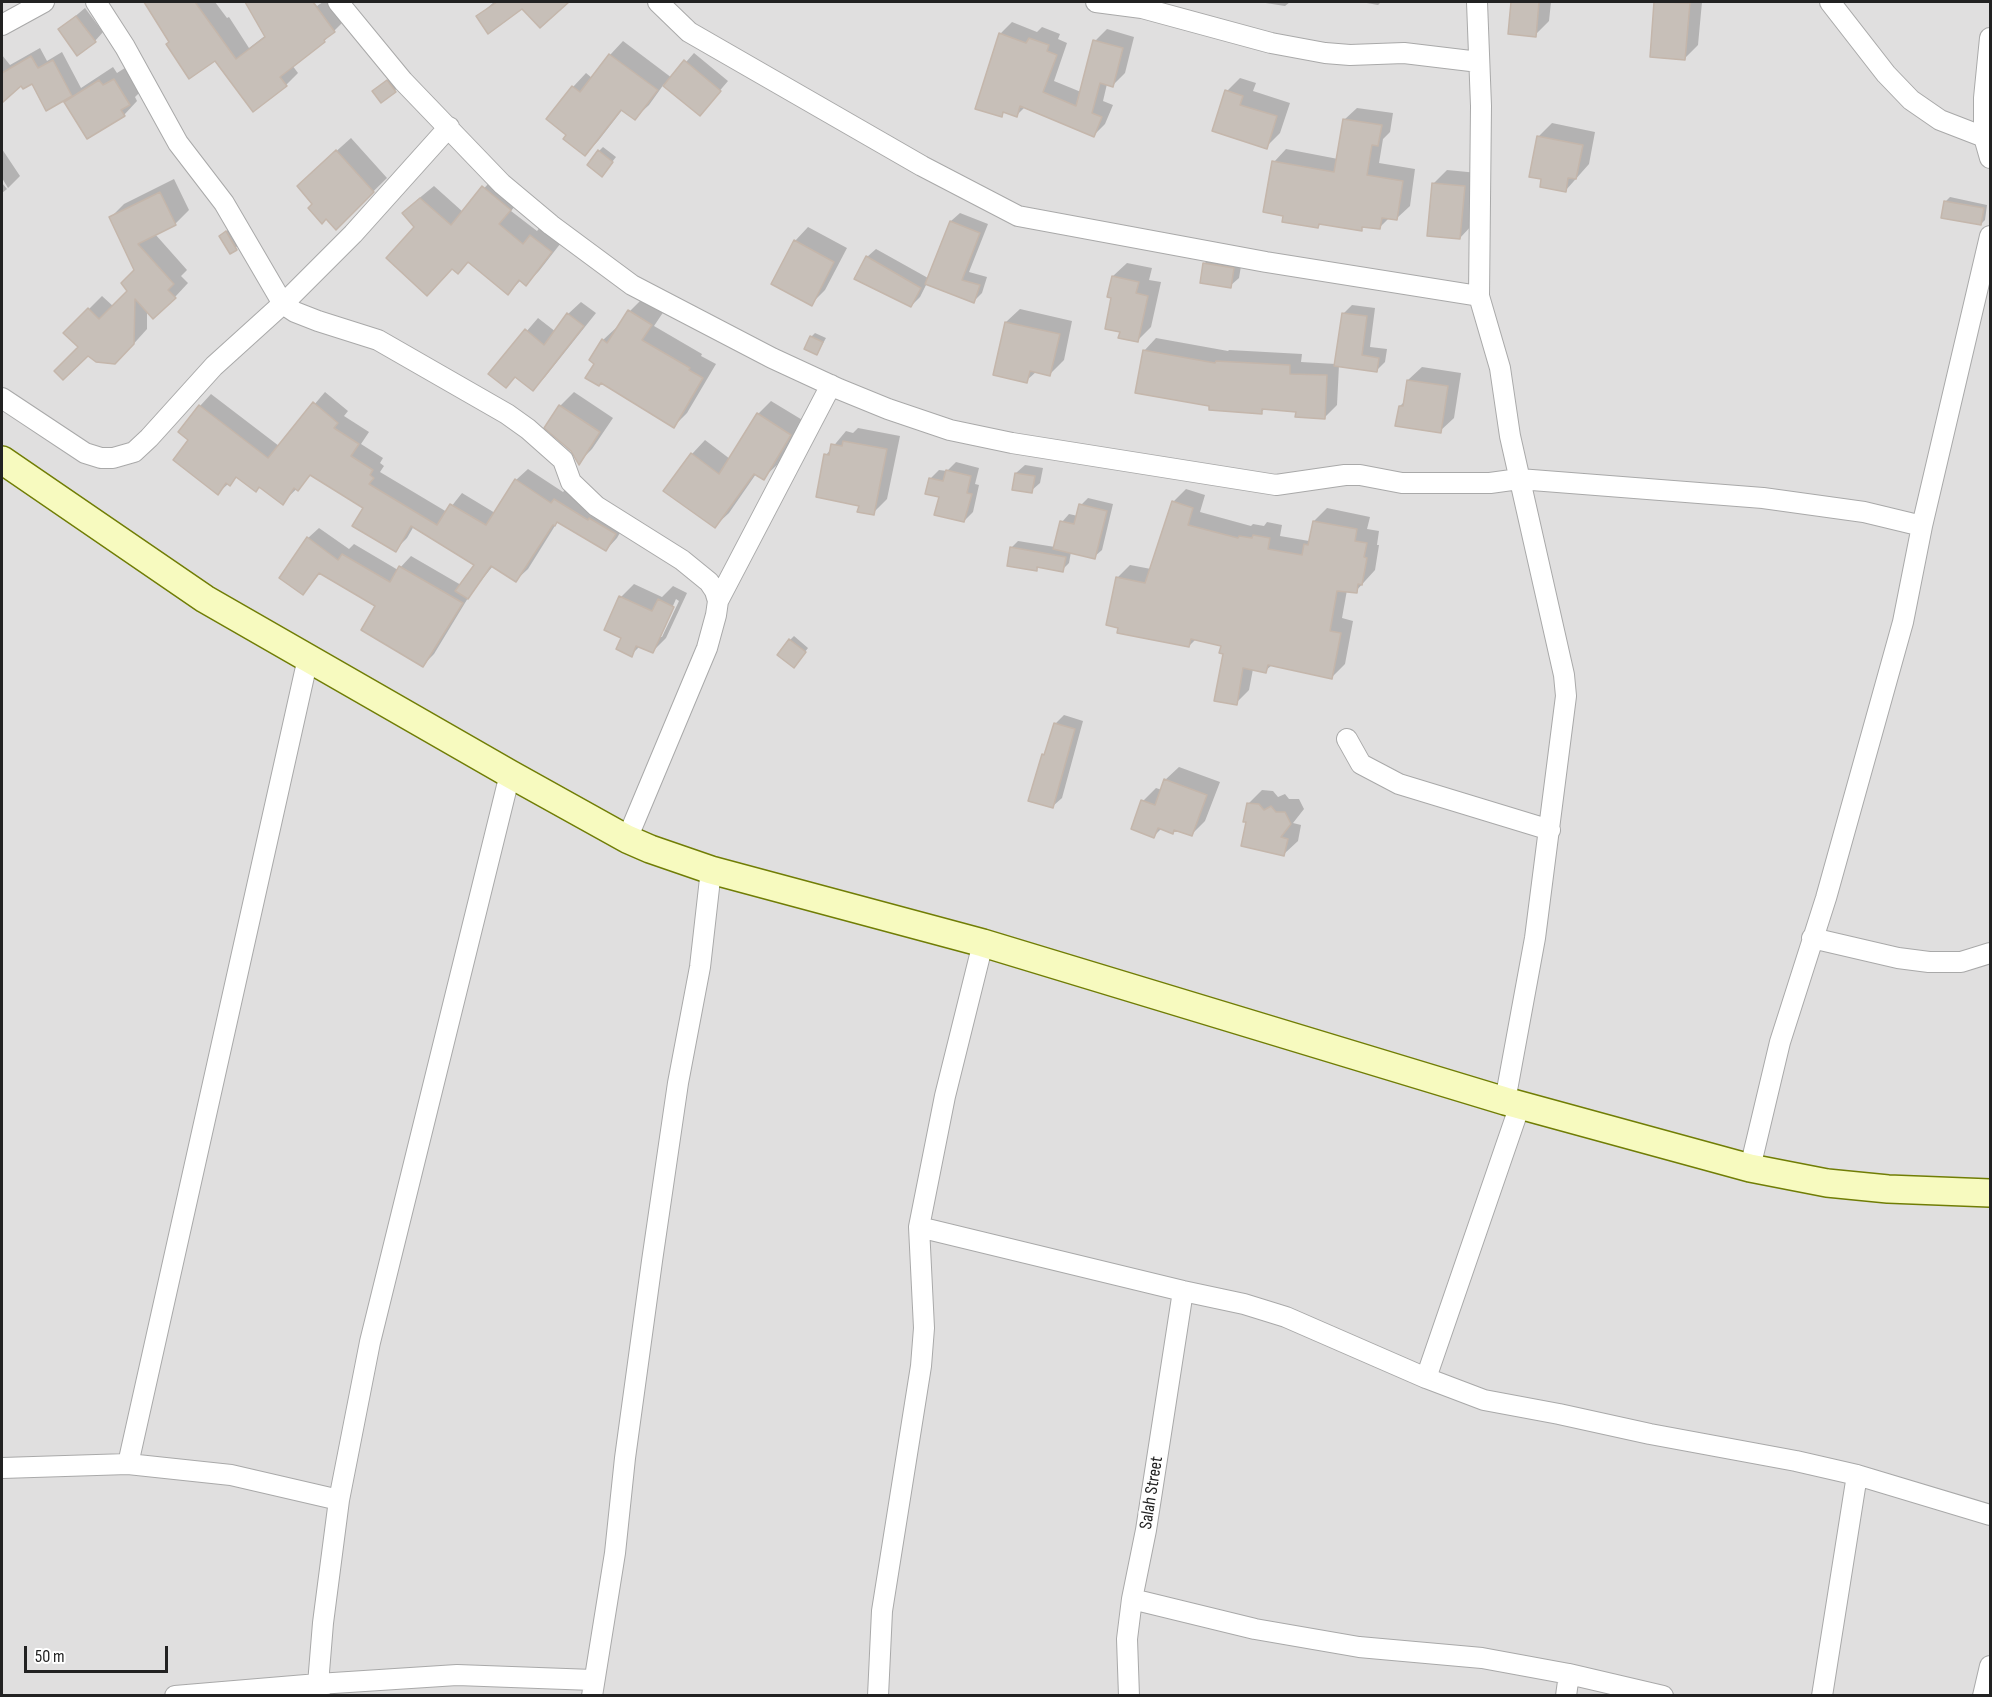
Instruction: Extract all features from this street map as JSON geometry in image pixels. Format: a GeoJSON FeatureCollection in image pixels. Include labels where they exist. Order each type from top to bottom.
{"type":"FeatureCollection","features":[{"type":"Feature","properties":{"kind":"street"},"geometry":{"type":"LineString","coordinates":[[2,25],[44,2]]}},
{"type":"Feature","properties":{"kind":"street"},"geometry":{"type":"LineString","coordinates":[[96,2],[125,47],[178,143],[224,203],[283,304],[295,312],[318,321],[378,340],[507,414],[563,460],[572,482],[596,506],[682,560],[708,582],[715,591],[718,601]]}},
{"type":"Feature","properties":{"kind":"street"},"geometry":{"type":"LineString","coordinates":[[338,2],[403,81],[502,184],[551,225],[632,285],[772,358],[831,385],[888,409],[950,430],[1012,443],[1276,485],[1352,475],[1402,483],[1490,483],[1519,479],[1763,498],[1864,512],[1922,526]]}},
{"type":"Feature","properties":{"kind":"street"},"geometry":{"type":"LineString","coordinates":[[658,2],[689,32],[922,165],[1018,216],[1266,262],[1479,296]]}},
{"type":"Feature","properties":{"kind":"street"},"geometry":{"type":"LineString","coordinates":[[1096,2],[1142,8],[1203,23],[1270,44],[1325,53],[1350,55],[1404,53],[1479,62]]}},
{"type":"Feature","properties":{"kind":"street"},"geometry":{"type":"LineString","coordinates":[[1426,1378],[1513,1103],[1566,696],[1564,675],[1510,436],[1500,368],[1479,296],[1481,106],[1477,2]]}},
{"type":"Feature","properties":{"kind":"street"},"geometry":{"type":"LineString","coordinates":[[1830,2],[1886,74],[1911,100],[1940,120],[1984,137]]}},
{"type":"Feature","properties":{"kind":"street"},"geometry":{"type":"LineString","coordinates":[[1990,38],[1984,98],[1984,137],[1990,159]]}},
{"type":"Feature","properties":{"kind":"street"},"geometry":{"type":"LineString","coordinates":[[2,398],[85,453],[101,458],[124,456],[134,452],[214,366],[283,304],[353,234],[449,127]]}},
{"type":"Feature","properties":{"kind":"street"},"geometry":{"type":"LineString","coordinates":[[1750,1168],[1780,1042],[1826,898],[1903,622],[1922,526],[1990,236]]}},
{"type":"Feature","properties":{"kind":"street"},"geometry":{"type":"LineString","coordinates":[[627,839],[704,658],[718,601],[831,385]]}},
{"type":"Feature","properties":{"kind":"street"},"geometry":{"type":"LineString","coordinates":[[2,460],[205,599],[510,774],[627,839],[650,849],[711,870],[983,943],[1513,1103],[1750,1168],[1827,1183],[1888,1190],[1990,1192]]}},
{"type":"Feature","properties":{"kind":"street"},"geometry":{"type":"LineString","coordinates":[[128,1464],[308,658]]}},
{"type":"Feature","properties":{"kind":"street"},"geometry":{"type":"LineString","coordinates":[[1347,739],[1360,764],[1399,784],[1550,830]]}},
{"type":"Feature","properties":{"kind":"street"},"geometry":{"type":"LineString","coordinates":[[319,1690],[324,1623],[339,1500],[370,1342],[510,774]]}},
{"type":"Feature","properties":{"kind":"street"},"geometry":{"type":"LineString","coordinates":[[175,1695],[319,1690],[458,1675],[593,1688],[615,1553],[624,1458],[648,1284],[678,1083],[700,967],[711,870]]}},
{"type":"Feature","properties":{"kind":"street"},"geometry":{"type":"LineString","coordinates":[[1812,938],[1898,958],[1929,962],[1961,962],[1990,953]]}},
{"type":"Feature","properties":{"kind":"street"},"geometry":{"type":"LineString","coordinates":[[878,1695],[882,1611],[921,1366],[924,1328],[919,1227],[945,1096],[983,943]]}},
{"type":"Feature","properties":{"kind":"street"},"geometry":{"type":"LineString","coordinates":[[919,1227],[1244,1304],[1286,1317],[1426,1378],[1484,1400],[1796,1461],[1857,1475],[1990,1515]]}},
{"type":"Feature","properties":{"kind":"street","name":"Salah Street"},"geometry":{"type":"LineString","coordinates":[[1129,1695],[1127,1639],[1132,1599],[1146,1530],[1183,1291]]}},
{"type":"Feature","properties":{"kind":"street"},"geometry":{"type":"LineString","coordinates":[[2,1468],[128,1464],[231,1474],[339,1500]]}},
{"type":"Feature","properties":{"kind":"street"},"geometry":{"type":"LineString","coordinates":[[1822,1695],[1857,1475]]}},
{"type":"Feature","properties":{"kind":"street"},"geometry":{"type":"LineString","coordinates":[[1132,1599],[1255,1629],[1348,1645],[1482,1658],[1663,1695]]}},
{"type":"Feature","properties":{"kind":"street"},"geometry":{"type":"LineString","coordinates":[[1983,1695],[1990,1666]]}},
{"type":"Feature","properties":{"kind":"street"},"geometry":{"type":"LineString","coordinates":[[1566,1695],[1569,1674]]}},
{"type":"Feature","properties":{"kind":"shaded area"},"geometry":{"type":"Polygon","coordinates":[[[2,2],[1990,2],[1990,1695],[2,1695],[2,2]]]}},
{"type":"Feature","properties":{"kind":"building"},"geometry":{"type":"Polygon","coordinates":[[[144,2],[195,2],[236,59],[265,37],[245,2],[313,2],[335,32],[280,77],[287,86],[253,112],[215,61],[189,79],[166,44],[169,42],[144,2]]]}},
{"type":"Feature","properties":{"kind":"building"},"geometry":{"type":"Polygon","coordinates":[[[497,2],[569,2],[540,28],[522,9],[488,34],[476,16],[497,2]]]}},
{"type":"Feature","properties":{"kind":"building"},"geometry":{"type":"Polygon","coordinates":[[[1511,2],[1539,2],[1536,37],[1508,34],[1511,2]]]}},
{"type":"Feature","properties":{"kind":"building"},"geometry":{"type":"Polygon","coordinates":[[[1654,2],[1690,3],[1685,60],[1650,57],[1654,2]]]}},
{"type":"Feature","properties":{"kind":"building"},"geometry":{"type":"Polygon","coordinates":[[[76,16],[96,42],[77,56],[58,29],[76,16]]]}},
{"type":"Feature","properties":{"kind":"building"},"geometry":{"type":"Polygon","coordinates":[[[999,33],[1026,43],[1029,38],[1049,45],[1047,51],[1057,55],[1043,92],[1076,106],[1093,40],[1123,48],[1113,87],[1100,83],[1092,113],[1102,117],[1094,137],[1020,106],[1017,117],[1003,112],[1002,117],[975,109],[999,33]]]}},
{"type":"Feature","properties":{"kind":"building"},"geometry":{"type":"Polygon","coordinates":[[[609,54],[658,90],[635,120],[621,110],[585,156],[563,139],[566,135],[546,119],[572,86],[580,92],[609,54]]]}},
{"type":"Feature","properties":{"kind":"building"},"geometry":{"type":"Polygon","coordinates":[[[31,56],[38,68],[53,60],[72,96],[46,111],[32,84],[23,89],[21,86],[2,103],[2,73],[31,56]]]}},
{"type":"Feature","properties":{"kind":"building"},"geometry":{"type":"Polygon","coordinates":[[[684,60],[721,91],[700,116],[663,86],[684,60]]]}},
{"type":"Feature","properties":{"kind":"building"},"geometry":{"type":"Polygon","coordinates":[[[114,79],[130,105],[121,110],[125,116],[87,139],[64,102],[99,80],[103,85],[114,79]]]}},
{"type":"Feature","properties":{"kind":"building"},"geometry":{"type":"Polygon","coordinates":[[[387,80],[396,92],[381,103],[372,91],[387,80]]]}},
{"type":"Feature","properties":{"kind":"building"},"geometry":{"type":"Polygon","coordinates":[[[1225,90],[1243,96],[1240,105],[1277,116],[1267,149],[1212,131],[1225,90]]]}},
{"type":"Feature","properties":{"kind":"building"},"geometry":{"type":"Polygon","coordinates":[[[1343,119],[1382,125],[1378,146],[1372,145],[1367,175],[1403,181],[1397,220],[1382,218],[1380,229],[1362,227],[1362,231],[1319,224],[1318,228],[1282,222],[1283,216],[1263,212],[1272,161],[1334,172],[1343,119]]]}},
{"type":"Feature","properties":{"kind":"building"},"geometry":{"type":"Polygon","coordinates":[[[1537,136],[1583,145],[1576,179],[1568,178],[1566,192],[1540,187],[1541,179],[1529,177],[1537,136]]]}},
{"type":"Feature","properties":{"kind":"building"},"geometry":{"type":"Polygon","coordinates":[[[336,150],[374,192],[336,230],[326,219],[322,224],[308,208],[312,204],[297,186],[336,150]]]}},
{"type":"Feature","properties":{"kind":"building"},"geometry":{"type":"Polygon","coordinates":[[[598,150],[613,162],[602,177],[587,165],[598,150]]]}},
{"type":"Feature","properties":{"kind":"building"},"geometry":{"type":"Polygon","coordinates":[[[1432,183],[1465,186],[1460,239],[1427,236],[1432,183]]]}},
{"type":"Feature","properties":{"kind":"building"},"geometry":{"type":"Polygon","coordinates":[[[482,186],[511,210],[499,224],[523,244],[530,235],[552,252],[526,286],[519,280],[508,295],[468,262],[458,274],[452,269],[427,296],[386,258],[414,227],[402,213],[420,198],[451,225],[482,186]]]}},
{"type":"Feature","properties":{"kind":"building"},"geometry":{"type":"Polygon","coordinates":[[[160,192],[176,225],[138,244],[174,284],[168,290],[176,298],[153,319],[135,299],[134,344],[115,364],[96,362],[88,356],[63,380],[54,371],[78,347],[63,333],[88,308],[99,319],[127,291],[121,283],[134,270],[109,217],[160,192]]]}},
{"type":"Feature","properties":{"kind":"building"},"geometry":{"type":"Polygon","coordinates":[[[1944,201],[1984,208],[1981,225],[1941,218],[1944,201]]]}},
{"type":"Feature","properties":{"kind":"building"},"geometry":{"type":"Polygon","coordinates":[[[950,221],[980,233],[962,280],[980,285],[974,303],[925,284],[950,221]]]}},
{"type":"Feature","properties":{"kind":"building"},"geometry":{"type":"Polygon","coordinates":[[[226,231],[237,250],[230,254],[219,236],[226,231]]]}},
{"type":"Feature","properties":{"kind":"building"},"geometry":{"type":"Polygon","coordinates":[[[794,240],[834,262],[812,306],[771,284],[794,240]]]}},
{"type":"Feature","properties":{"kind":"building"},"geometry":{"type":"Polygon","coordinates":[[[866,256],[921,288],[911,307],[854,279],[866,256]]]}},
{"type":"Feature","properties":{"kind":"building"},"geometry":{"type":"Polygon","coordinates":[[[1203,263],[1234,268],[1231,288],[1200,283],[1203,263]]]}},
{"type":"Feature","properties":{"kind":"building"},"geometry":{"type":"Polygon","coordinates":[[[1112,276],[1139,282],[1136,293],[1148,296],[1138,342],[1118,338],[1120,332],[1105,329],[1111,298],[1107,297],[1112,276]]]}},
{"type":"Feature","properties":{"kind":"building"},"geometry":{"type":"Polygon","coordinates":[[[628,310],[652,325],[642,340],[703,378],[674,428],[601,383],[599,386],[585,378],[594,364],[589,360],[602,339],[607,343],[628,310]]]}},
{"type":"Feature","properties":{"kind":"building"},"geometry":{"type":"Polygon","coordinates":[[[567,313],[584,326],[533,391],[515,377],[506,388],[488,374],[525,329],[544,345],[567,313]]]}},
{"type":"Feature","properties":{"kind":"building"},"geometry":{"type":"Polygon","coordinates":[[[1342,313],[1367,316],[1362,355],[1379,358],[1377,372],[1334,366],[1342,313]]]}},
{"type":"Feature","properties":{"kind":"building"},"geometry":{"type":"Polygon","coordinates":[[[1005,322],[1060,334],[1050,376],[1030,371],[1027,383],[993,375],[1005,322]]]}},
{"type":"Feature","properties":{"kind":"building"},"geometry":{"type":"Polygon","coordinates":[[[810,336],[823,342],[817,355],[804,349],[810,336]]]}},
{"type":"Feature","properties":{"kind":"building"},"geometry":{"type":"Polygon","coordinates":[[[1143,350],[1215,363],[1216,361],[1290,365],[1290,374],[1327,375],[1325,419],[1295,417],[1296,412],[1262,409],[1262,414],[1209,410],[1209,406],[1135,393],[1143,350]]]}},
{"type":"Feature","properties":{"kind":"building"},"geometry":{"type":"Polygon","coordinates":[[[1407,380],[1448,386],[1441,433],[1395,426],[1399,406],[1403,406],[1407,380]]]}},
{"type":"Feature","properties":{"kind":"building"},"geometry":{"type":"Polygon","coordinates":[[[313,402],[338,423],[334,428],[359,444],[351,456],[373,470],[370,475],[374,478],[369,484],[437,525],[450,504],[486,525],[515,479],[551,503],[554,499],[616,534],[606,551],[557,522],[516,582],[491,566],[468,599],[455,591],[474,565],[411,526],[396,552],[352,526],[363,508],[310,475],[298,491],[294,488],[283,505],[259,487],[256,492],[236,477],[230,486],[226,483],[218,495],[173,460],[188,440],[178,432],[199,405],[268,458],[313,402]]]}},
{"type":"Feature","properties":{"kind":"building"},"geometry":{"type":"Polygon","coordinates":[[[559,405],[600,432],[579,465],[571,451],[544,428],[559,405]]]}},
{"type":"Feature","properties":{"kind":"building"},"geometry":{"type":"Polygon","coordinates":[[[757,413],[791,435],[764,480],[754,474],[715,528],[663,491],[691,453],[719,474],[757,413]]]}},
{"type":"Feature","properties":{"kind":"building"},"geometry":{"type":"Polygon","coordinates":[[[843,441],[887,449],[874,515],[857,512],[859,506],[816,497],[824,454],[829,455],[831,444],[842,446],[843,441]]]}},
{"type":"Feature","properties":{"kind":"building"},"geometry":{"type":"Polygon","coordinates":[[[946,470],[971,476],[967,493],[972,494],[964,522],[934,515],[939,497],[925,494],[929,478],[943,481],[946,470]]]}},
{"type":"Feature","properties":{"kind":"building"},"geometry":{"type":"Polygon","coordinates":[[[1015,473],[1035,476],[1032,493],[1012,490],[1015,473]]]}},
{"type":"Feature","properties":{"kind":"building"},"geometry":{"type":"Polygon","coordinates":[[[1172,501],[1193,508],[1188,525],[1238,538],[1239,536],[1252,538],[1253,535],[1270,538],[1268,549],[1302,555],[1304,544],[1308,545],[1313,521],[1357,529],[1355,541],[1367,543],[1364,557],[1367,558],[1362,585],[1358,584],[1357,593],[1337,591],[1330,631],[1341,633],[1332,679],[1268,665],[1266,673],[1243,668],[1237,705],[1214,701],[1223,654],[1219,653],[1221,646],[1191,639],[1189,647],[1117,633],[1118,628],[1106,625],[1116,577],[1145,583],[1172,501]]]}},
{"type":"Feature","properties":{"kind":"building"},"geometry":{"type":"Polygon","coordinates":[[[1079,504],[1107,511],[1095,559],[1053,549],[1060,521],[1074,524],[1079,504]]]}},
{"type":"Feature","properties":{"kind":"building"},"geometry":{"type":"Polygon","coordinates":[[[307,537],[338,560],[342,554],[390,582],[399,566],[463,603],[423,667],[361,630],[375,606],[319,573],[303,595],[279,578],[307,537]]]}},
{"type":"Feature","properties":{"kind":"building"},"geometry":{"type":"Polygon","coordinates":[[[1010,547],[1066,557],[1063,572],[1037,567],[1037,571],[1007,566],[1010,547]]]}},
{"type":"Feature","properties":{"kind":"building"},"geometry":{"type":"Polygon","coordinates":[[[619,596],[652,611],[658,599],[674,607],[653,653],[636,646],[632,657],[616,649],[621,638],[604,630],[619,596]]]}},
{"type":"Feature","properties":{"kind":"building"},"geometry":{"type":"Polygon","coordinates":[[[789,639],[806,652],[794,668],[777,655],[789,639]]]}},
{"type":"Feature","properties":{"kind":"building"},"geometry":{"type":"Polygon","coordinates":[[[1054,723],[1075,729],[1053,808],[1028,801],[1054,723]]]}},
{"type":"Feature","properties":{"kind":"building"},"geometry":{"type":"Polygon","coordinates":[[[1164,779],[1207,795],[1192,836],[1174,830],[1173,834],[1158,828],[1154,838],[1131,829],[1141,800],[1155,805],[1164,779]]]}},
{"type":"Feature","properties":{"kind":"building"},"geometry":{"type":"Polygon","coordinates":[[[1247,803],[1259,804],[1264,810],[1271,806],[1276,812],[1285,812],[1291,824],[1281,837],[1288,839],[1284,856],[1241,846],[1247,803]]]}}]}
